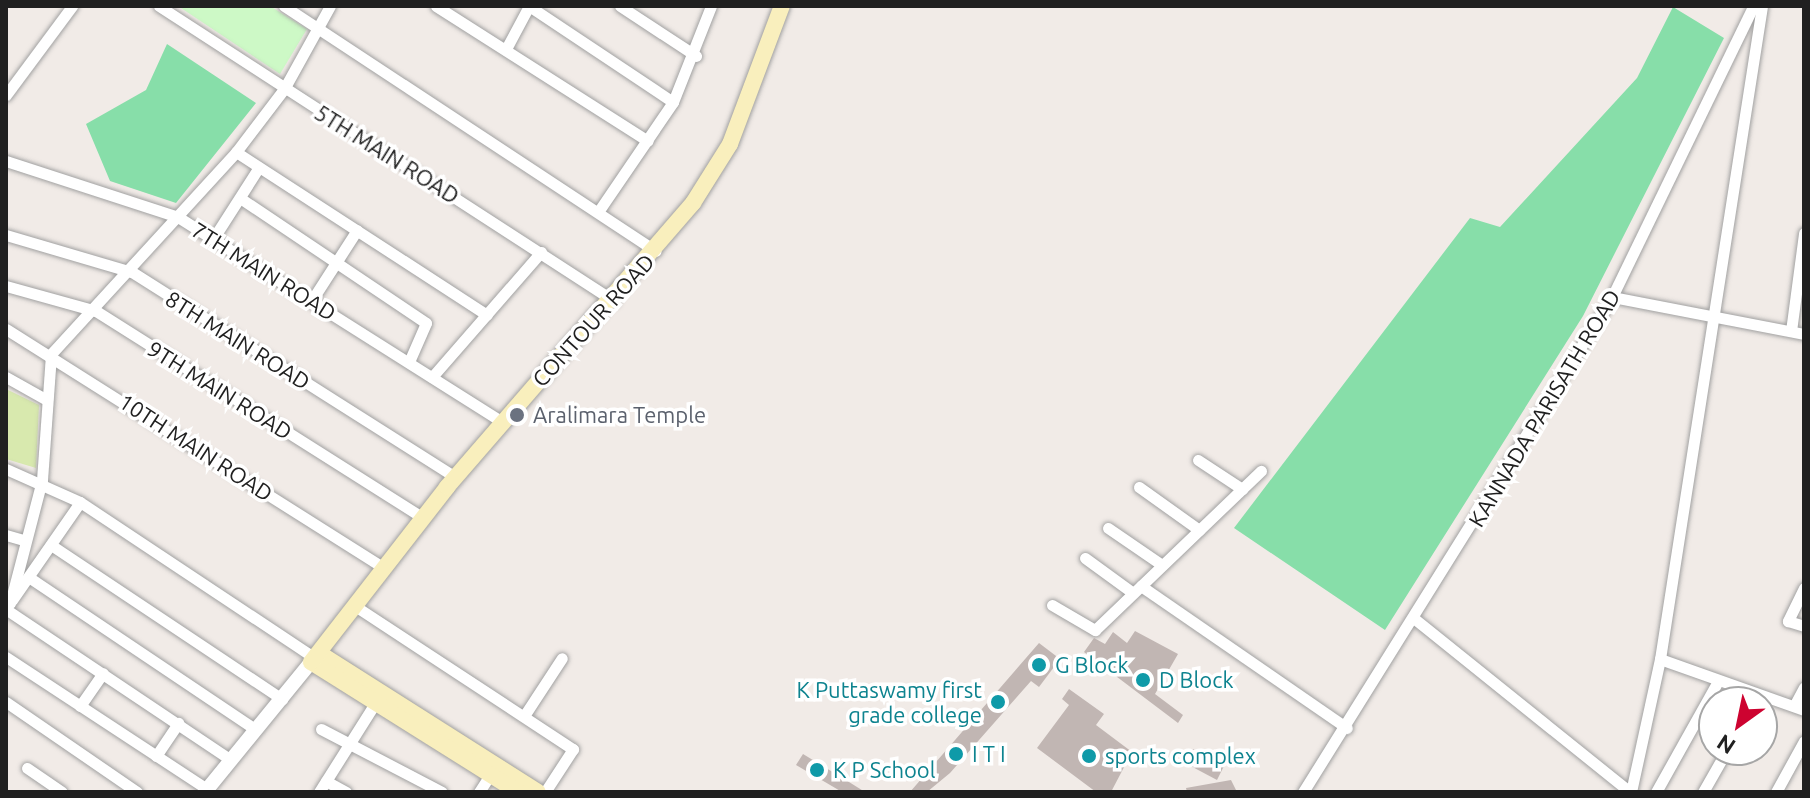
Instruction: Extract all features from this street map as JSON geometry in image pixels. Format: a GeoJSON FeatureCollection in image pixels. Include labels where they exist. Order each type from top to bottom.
{"type":"FeatureCollection","features":[{"type":"Feature","properties":{"kind":"main road","name":"CONTOUR ROAD"},"geometry":{"type":"LineString","coordinates":[[315,658],[455,477],[615,301],[655,251],[730,144],[782,6]]}},
{"type":"Feature","properties":{"kind":"main road"},"geometry":{"type":"LineString","coordinates":[[315,658],[376,702],[538,792]]}},
{"type":"Feature","properties":{"kind":"main road"},"geometry":{"type":"LineString","coordinates":[[315,658],[494,770],[518,792]]}},
{"type":"Feature","properties":{"kind":"street"},"geometry":{"type":"LineString","coordinates":[[6,95],[72,6]]}},
{"type":"Feature","properties":{"kind":"street","name":"5TH MAIN ROAD"},"geometry":{"type":"LineString","coordinates":[[159,6],[615,301]]}},
{"type":"Feature","properties":{"kind":"street"},"geometry":{"type":"LineString","coordinates":[[284,6],[655,251]]}},
{"type":"Feature","properties":{"kind":"street"},"geometry":{"type":"LineString","coordinates":[[8,608],[10,576],[18,563],[42,480],[51,354],[132,272],[236,152],[284,89],[330,6]]}},
{"type":"Feature","properties":{"kind":"street"},"geometry":{"type":"LineString","coordinates":[[436,6],[648,141]]}},
{"type":"Feature","properties":{"kind":"street"},"geometry":{"type":"LineString","coordinates":[[506,49],[529,6],[673,102]]}},
{"type":"Feature","properties":{"kind":"street"},"geometry":{"type":"LineString","coordinates":[[620,6],[696,56]]}},
{"type":"Feature","properties":{"kind":"street"},"geometry":{"type":"LineString","coordinates":[[598,212],[673,102],[696,56],[711,6]]}},
{"type":"Feature","properties":{"kind":"street","name":"KANNADA PARISATH ROAD"},"geometry":{"type":"LineString","coordinates":[[1303,792],[1416,620],[1612,297],[1753,6]]}},
{"type":"Feature","properties":{"kind":"street"},"geometry":{"type":"LineString","coordinates":[[1416,620],[1630,792],[1660,659],[1762,6]]}},
{"type":"Feature","properties":{"kind":"street"},"geometry":{"type":"LineString","coordinates":[[236,152],[487,315]]}},
{"type":"Feature","properties":{"kind":"street","name":"7TH MAIN ROAD"},"geometry":{"type":"LineString","coordinates":[[6,161],[178,217],[502,422]]}},
{"type":"Feature","properties":{"kind":"street"},"geometry":{"type":"LineString","coordinates":[[213,239],[259,167]]}},
{"type":"Feature","properties":{"kind":"street"},"geometry":{"type":"LineString","coordinates":[[240,198],[428,325],[409,362]]}},
{"type":"Feature","properties":{"kind":"street"},"geometry":{"type":"LineString","coordinates":[[312,300],[357,230]]}},
{"type":"Feature","properties":{"kind":"street"},"geometry":{"type":"LineString","coordinates":[[1791,331],[1804,233]]}},
{"type":"Feature","properties":{"kind":"street","name":"8TH MAIN ROAD"},"geometry":{"type":"LineString","coordinates":[[6,235],[132,272],[455,477]]}},
{"type":"Feature","properties":{"kind":"street"},"geometry":{"type":"LineString","coordinates":[[432,377],[541,252]]}},
{"type":"Feature","properties":{"kind":"street","name":"9TH MAIN ROAD"},"geometry":{"type":"LineString","coordinates":[[6,286],[96,311],[423,518]]}},
{"type":"Feature","properties":{"kind":"street"},"geometry":{"type":"LineString","coordinates":[[1612,297],[1714,312],[1804,334]]}},
{"type":"Feature","properties":{"kind":"street","name":"10TH MAIN ROAD"},"geometry":{"type":"LineString","coordinates":[[6,329],[51,354],[384,568]]}},
{"type":"Feature","properties":{"kind":"street"},"geometry":{"type":"LineString","coordinates":[[6,377],[47,400]]}},
{"type":"Feature","properties":{"kind":"street"},"geometry":{"type":"LineString","coordinates":[[1198,460],[1242,489]]}},
{"type":"Feature","properties":{"kind":"street"},"geometry":{"type":"LineString","coordinates":[[6,469],[42,480],[80,502],[315,658]]}},
{"type":"Feature","properties":{"kind":"street"},"geometry":{"type":"LineString","coordinates":[[1052,605],[1090,632],[1261,471]]}},
{"type":"Feature","properties":{"kind":"street"},"geometry":{"type":"LineString","coordinates":[[1139,487],[1199,530]]}},
{"type":"Feature","properties":{"kind":"street"},"geometry":{"type":"LineString","coordinates":[[8,608],[80,502]]}},
{"type":"Feature","properties":{"kind":"street"},"geometry":{"type":"LineString","coordinates":[[1108,528],[1162,565]]}},
{"type":"Feature","properties":{"kind":"street"},"geometry":{"type":"LineString","coordinates":[[6,535],[24,540]]}},
{"type":"Feature","properties":{"kind":"street"},"geometry":{"type":"LineString","coordinates":[[51,545],[282,699]]}},
{"type":"Feature","properties":{"kind":"street"},"geometry":{"type":"LineString","coordinates":[[1085,558],[1347,728]]}},
{"type":"Feature","properties":{"kind":"street"},"geometry":{"type":"LineString","coordinates":[[18,563],[256,730]]}},
{"type":"Feature","properties":{"kind":"street"},"geometry":{"type":"LineString","coordinates":[[1804,588],[1788,621],[1804,626]]}},
{"type":"Feature","properties":{"kind":"street"},"geometry":{"type":"LineString","coordinates":[[355,606],[573,749],[545,792]]}},
{"type":"Feature","properties":{"kind":"street"},"geometry":{"type":"LineString","coordinates":[[8,608],[231,760]]}},
{"type":"Feature","properties":{"kind":"street"},"geometry":{"type":"LineString","coordinates":[[6,657],[206,791]]}},
{"type":"Feature","properties":{"kind":"street","name":"CONTOUR ROAD"},"geometry":{"type":"LineString","coordinates":[[206,791],[315,658]]}},
{"type":"Feature","properties":{"kind":"street"},"geometry":{"type":"LineString","coordinates":[[524,716],[562,658]]}},
{"type":"Feature","properties":{"kind":"street"},"geometry":{"type":"LineString","coordinates":[[1660,659],[1728,686]]}},
{"type":"Feature","properties":{"kind":"street"},"geometry":{"type":"LineString","coordinates":[[80,706],[103,673]]}},
{"type":"Feature","properties":{"kind":"street"},"geometry":{"type":"LineString","coordinates":[[1656,792],[1718,681]]}},
{"type":"Feature","properties":{"kind":"street"},"geometry":{"type":"LineString","coordinates":[[1778,704],[1799,708],[1804,687]]}},
{"type":"Feature","properties":{"kind":"street"},"geometry":{"type":"LineString","coordinates":[[6,702],[137,792]]}},
{"type":"Feature","properties":{"kind":"street"},"geometry":{"type":"LineString","coordinates":[[319,792],[376,702]]}},
{"type":"Feature","properties":{"kind":"street"},"geometry":{"type":"LineString","coordinates":[[156,756],[178,723]]}},
{"type":"Feature","properties":{"kind":"street"},"geometry":{"type":"LineString","coordinates":[[321,729],[442,792]]}},
{"type":"Feature","properties":{"kind":"street"},"geometry":{"type":"LineString","coordinates":[[1776,792],[1804,741]]}},
{"type":"Feature","properties":{"kind":"street"},"geometry":{"type":"LineString","coordinates":[[1703,792],[1718,766]]}},
{"type":"Feature","properties":{"kind":"street"},"geometry":{"type":"LineString","coordinates":[[27,768],[62,792]]}},
{"type":"Feature","properties":{"kind":"street"},"geometry":{"type":"LineString","coordinates":[[479,792],[494,770]]}},
{"type":"Feature","properties":{"kind":"street"},"geometry":{"type":"LineString","coordinates":[[326,781],[346,792]]}},
{"type":"Feature","properties":{"kind":"green space"},"geometry":{"type":"Polygon","coordinates":[[[178,6],[270,6],[307,29],[280,74],[178,6]]]}},
{"type":"Feature","properties":{"kind":"green space"},"geometry":{"type":"Polygon","coordinates":[[[1673,7],[1724,38],[1583,316],[1385,630],[1234,528],[1470,218],[1500,227],[1637,78],[1673,7]]]}},
{"type":"Feature","properties":{"kind":"green space"},"geometry":{"type":"Polygon","coordinates":[[[167,44],[256,103],[176,203],[110,181],[86,124],[146,90],[167,44]]]}},
{"type":"Feature","properties":{"kind":"green space"},"geometry":{"type":"Polygon","coordinates":[[[6,389],[39,405],[36,468],[6,459],[6,389]]]}},
{"type":"Feature","properties":{"kind":"building","name":"D Block"},"geometry":{"type":"Polygon","coordinates":[[[1135,631],[1178,654],[1155,694],[1183,715],[1178,723],[1084,652],[1094,638],[1105,644],[1113,632],[1127,643],[1135,631]]]}},
{"type":"Feature","properties":{"kind":"building"},"geometry":{"type":"Polygon","coordinates":[[[1039,643],[1060,659],[1039,687],[1031,681],[950,773],[927,792],[910,792],[1039,643]]]}},
{"type":"Feature","properties":{"kind":"building","name":"sports complex"},"geometry":{"type":"Polygon","coordinates":[[[1069,689],[1104,714],[1096,725],[1132,752],[1111,792],[1096,792],[1037,748],[1069,705],[1062,699],[1069,689]]]}},
{"type":"Feature","properties":{"kind":"building"},"geometry":{"type":"Polygon","coordinates":[[[1193,749],[1224,766],[1217,780],[1185,763],[1193,749]]]}},
{"type":"Feature","properties":{"kind":"building","name":"K P School"},"geometry":{"type":"Polygon","coordinates":[[[803,754],[865,792],[842,792],[796,765],[803,754]]]}},
{"type":"Feature","properties":{"kind":"building"},"geometry":{"type":"Polygon","coordinates":[[[1231,780],[1237,792],[1187,792],[1186,788],[1231,780]]]}},
{"type":"Feature","properties":{"kind":"place","name":"Aralimara Temple"},"geometry":{"type":"Point","coordinates":[517,415]}},
{"type":"Feature","properties":{"kind":"place","name":"G Block"},"geometry":{"type":"Point","coordinates":[1039,665]}},
{"type":"Feature","properties":{"kind":"place","name":"D Block"},"geometry":{"type":"Point","coordinates":[1143,680]}},
{"type":"Feature","properties":{"kind":"place","name":"K Puttaswamy first grade college"},"geometry":{"type":"Point","coordinates":[998,702]}},
{"type":"Feature","properties":{"kind":"place","name":"I T I"},"geometry":{"type":"Point","coordinates":[956,754]}},
{"type":"Feature","properties":{"kind":"place","name":"sports complex"},"geometry":{"type":"Point","coordinates":[1089,756]}},
{"type":"Feature","properties":{"kind":"place","name":"K P School"},"geometry":{"type":"Point","coordinates":[817,770]}}]}
